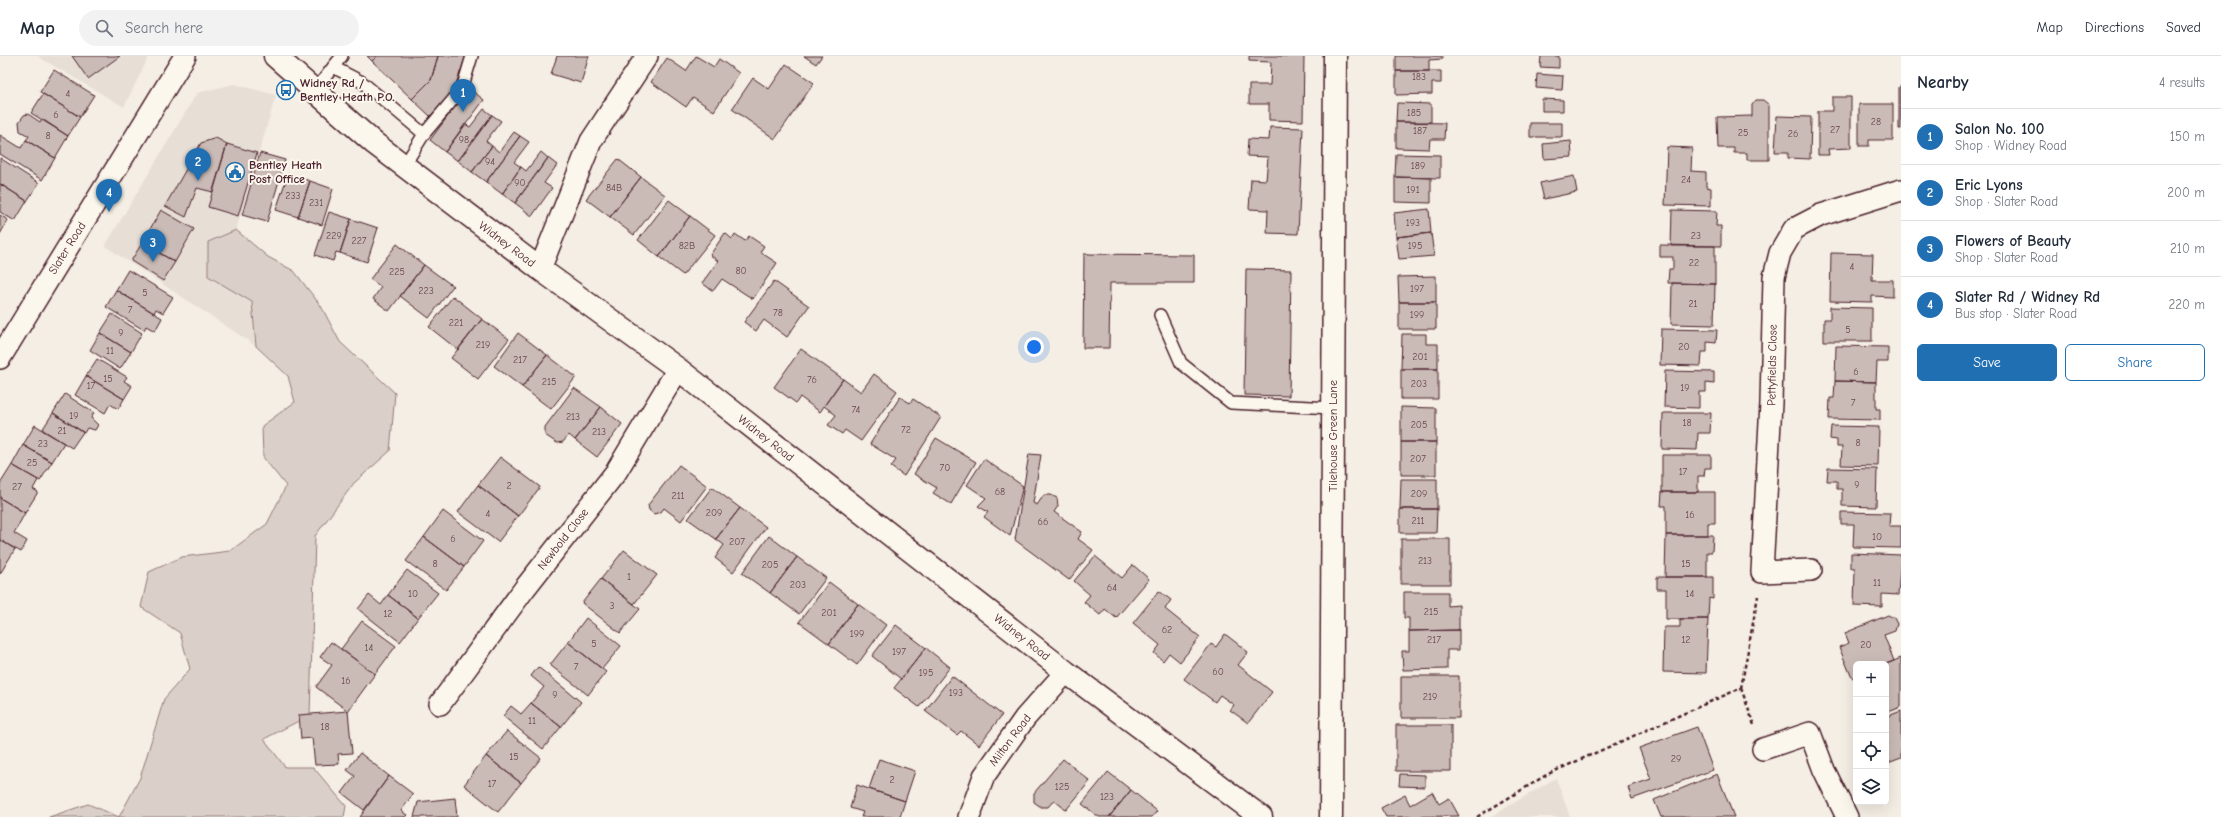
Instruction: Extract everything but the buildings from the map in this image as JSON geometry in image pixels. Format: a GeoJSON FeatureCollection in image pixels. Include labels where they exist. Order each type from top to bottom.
{"type":"FeatureCollection","features":[{"type":"Feature","properties":{"kind":"street","name":"Slater Road"},"geometry":{"type":"LineString","coordinates":[[0,358],[185,56]]}},
{"type":"Feature","properties":{"kind":"street","name":"Widney Road"},"geometry":{"type":"LineString","coordinates":[[275,56],[314,92],[404,166],[540,269],[678,369],[1066,672],[1261,817]]}},
{"type":"Feature","properties":{"kind":"street"},"geometry":{"type":"LineString","coordinates":[[540,269],[591,141],[647,56]]}},
{"type":"Feature","properties":{"kind":"street","name":"Tilehouse Green Lane"},"geometry":{"type":"LineString","coordinates":[[1331,817],[1336,56]]}},
{"type":"Feature","properties":{"kind":"street","name":"Pettyfields Close"},"geometry":{"type":"LineString","coordinates":[[1762,572],[1772,403],[1774,277],[1780,252],[1794,229],[1821,215],[1901,190]]}},
{"type":"Feature","properties":{"kind":"street","name":"Newbold Close"},"geometry":{"type":"LineString","coordinates":[[440,704],[516,600],[616,472],[678,369]]}},
{"type":"Feature","properties":{"kind":"street"},"geometry":{"type":"LineString","coordinates":[[1762,572],[1811,570]]}},
{"type":"Feature","properties":{"kind":"street","name":"Milton Road"},"geometry":{"type":"LineString","coordinates":[[969,817],[984,776],[1025,718],[1066,672]]}},
{"type":"Feature","properties":{"kind":"street"},"geometry":{"type":"LineString","coordinates":[[1763,749],[1810,733],[1824,770],[1847,817]]}},
{"type":"Feature","properties":{"kind":"lane"},"geometry":{"type":"LineString","coordinates":[[314,92],[342,56]]}},
{"type":"Feature","properties":{"kind":"lane"},"geometry":{"type":"LineString","coordinates":[[404,166],[424,134],[462,89],[472,56]]}},
{"type":"Feature","properties":{"kind":"lane"},"geometry":{"type":"LineString","coordinates":[[333,67],[362,82],[424,134]]}},
{"type":"Feature","properties":{"kind":"lane"},"geometry":{"type":"LineString","coordinates":[[1160,315],[1181,363],[1231,403],[1333,408]]}},
{"type":"Feature","properties":{"kind":"path"},"geometry":{"type":"LineString","coordinates":[[1762,572],[1741,688],[1763,749]]}},
{"type":"Feature","properties":{"kind":"path"},"geometry":{"type":"LineString","coordinates":[[1477,817],[1548,774],[1741,688]]}},
{"type":"Feature","properties":{"kind":"shaded area"},"geometry":{"type":"Polygon","coordinates":[[[37,56],[149,56],[124,107],[37,56]]]}},
{"type":"Feature","properties":{"kind":"shaded area"},"geometry":{"type":"Polygon","coordinates":[[[234,84],[276,95],[236,230],[208,242],[208,276],[252,302],[256,346],[105,246],[197,93],[234,84]]]}},
{"type":"Feature","properties":{"kind":"shaded area"},"geometry":{"type":"Polygon","coordinates":[[[236,230],[268,257],[294,271],[321,306],[340,342],[395,393],[390,451],[354,483],[315,536],[310,715],[264,739],[285,767],[313,767],[346,806],[344,817],[119,817],[140,778],[164,699],[190,669],[180,633],[141,607],[149,572],[182,557],[230,551],[267,524],[286,486],[263,457],[262,426],[295,402],[288,376],[256,346],[252,302],[208,276],[208,242],[236,230]]]}},
{"type":"Feature","properties":{"kind":"shaded area"},"geometry":{"type":"Polygon","coordinates":[[[1556,778],[1570,817],[1490,817],[1556,778]]]}},
{"type":"Feature","properties":{"kind":"shaded area"},"geometry":{"type":"Polygon","coordinates":[[[88,804],[119,817],[49,817],[88,804]]]}},
{"type":"Feature","properties":{"kind":"place","name":"Widney Rd / Bentley Heath P.O."},"geometry":{"type":"Point","coordinates":[286,90]}},
{"type":"Feature","properties":{"kind":"place","name":"Salon No. 100"},"geometry":{"type":"Point","coordinates":[463,112]}},
{"type":"Feature","properties":{"kind":"place","name":"Bentley Heath Post Office"},"geometry":{"type":"Point","coordinates":[235,172]}},
{"type":"Feature","properties":{"kind":"place","name":"Eric Lyons"},"geometry":{"type":"Point","coordinates":[198,181]}},
{"type":"Feature","properties":{"kind":"place","name":"Slater Rd / Widney Rd"},"geometry":{"type":"Point","coordinates":[109,212]}},
{"type":"Feature","properties":{"kind":"place","name":"Flowers of Beauty"},"geometry":{"type":"Point","coordinates":[153,262]}}]}
